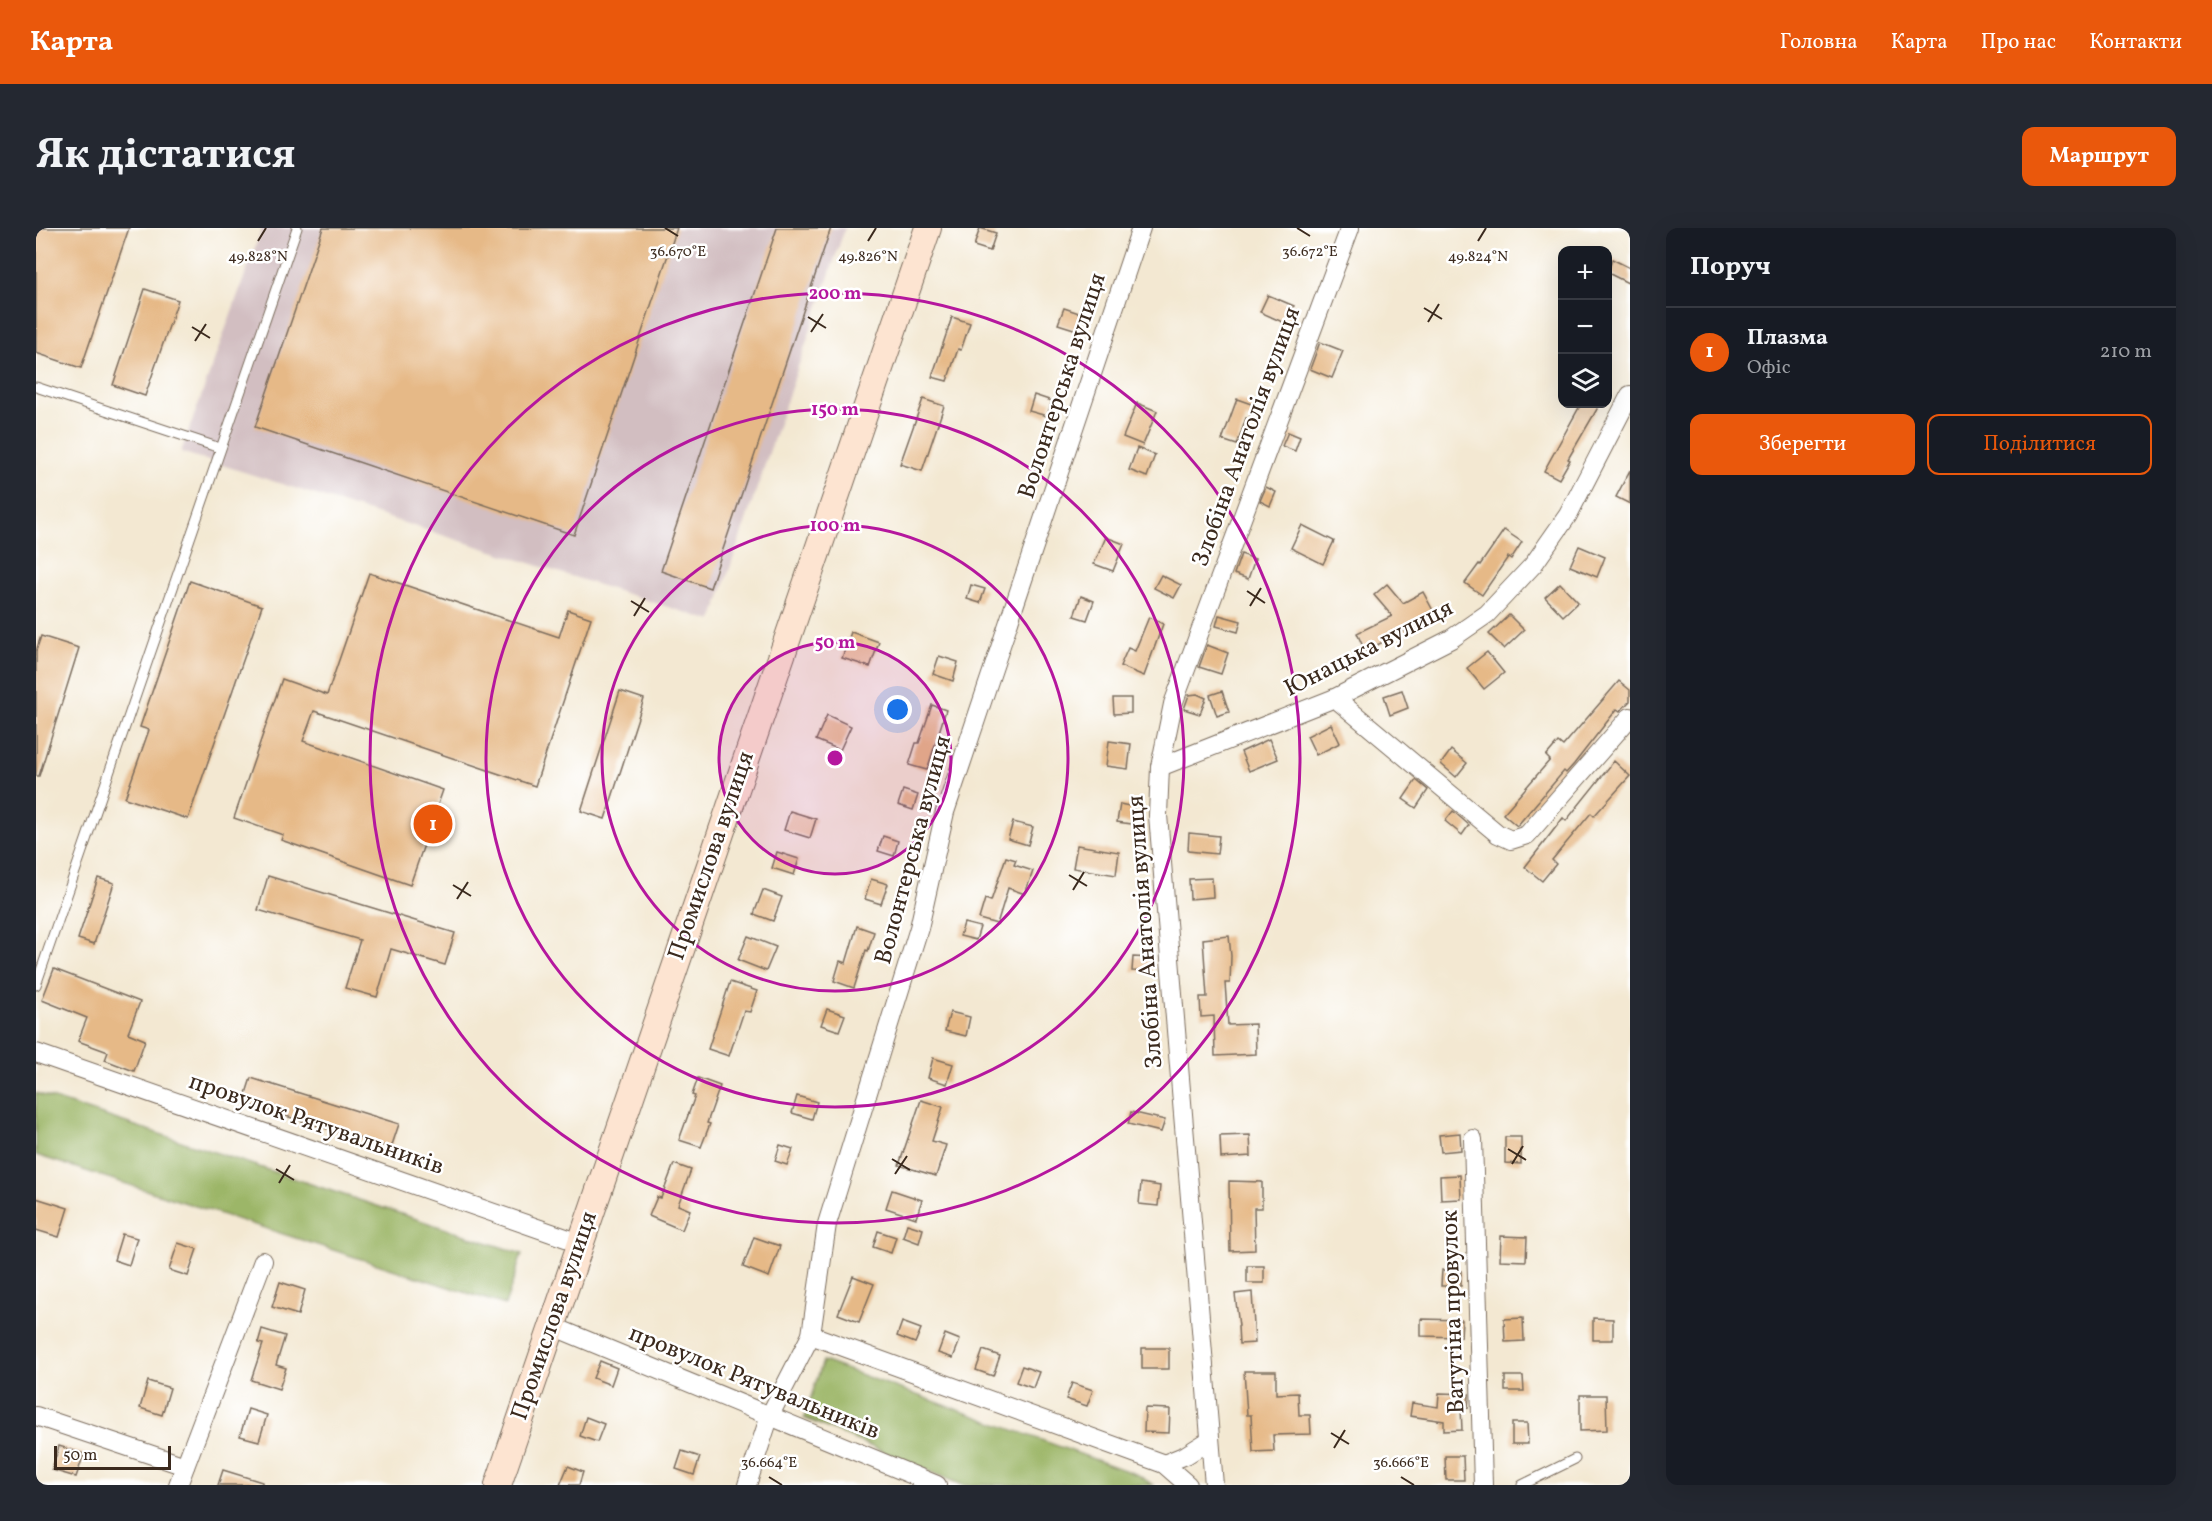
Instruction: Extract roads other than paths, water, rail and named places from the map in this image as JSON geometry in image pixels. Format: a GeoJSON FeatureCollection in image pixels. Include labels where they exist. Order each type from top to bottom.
{"type":"FeatureCollection","features":[{"type":"Feature","properties":{"kind":"street","name":"Промислова вулиця"},"geometry":{"type":"LineString","coordinates":[[498,1485],[928,228]]}},
{"type":"Feature","properties":{"kind":"street","name":"Волонтерська вулиця"},"geometry":{"type":"LineString","coordinates":[[747,1485],[770,1415],[811,1335],[827,1224],[919,928],[945,812],[1141,228]]}},
{"type":"Feature","properties":{"kind":"street","name":"Злобіна Анатолія вулиця"},"geometry":{"type":"LineString","coordinates":[[1214,1485],[1158,815],[1160,767],[1173,704],[1350,228]]}},
{"type":"Feature","properties":{"kind":"street","name":"Юнацька вулиця"},"geometry":{"type":"LineString","coordinates":[[1160,767],[1335,698],[1451,639],[1486,614],[1533,565],[1568,515],[1630,395]]}},
{"type":"Feature","properties":{"kind":"street"},"geometry":{"type":"LineString","coordinates":[[1335,698],[1497,834],[1511,840],[1527,835],[1630,717]]}},
{"type":"Feature","properties":{"kind":"street","name":"провулок Рятувальників"},"geometry":{"type":"LineString","coordinates":[[36,1053],[580,1243]]}},
{"type":"Feature","properties":{"kind":"street","name":"Ватутіна провулок"},"geometry":{"type":"LineString","coordinates":[[1473,1139],[1483,1485]]}},
{"type":"Feature","properties":{"kind":"street"},"geometry":{"type":"LineString","coordinates":[[178,1485],[263,1262]]}},
{"type":"Feature","properties":{"kind":"street","name":"провулок Рятувальників"},"geometry":{"type":"LineString","coordinates":[[552,1326],[937,1485]]}},
{"type":"Feature","properties":{"kind":"street"},"geometry":{"type":"LineString","coordinates":[[811,1335],[1164,1464],[1188,1485]]}},
{"type":"Feature","properties":{"kind":"street"},"geometry":{"type":"LineString","coordinates":[[36,1416],[185,1466]]}},
{"type":"Feature","properties":{"kind":"street"},"geometry":{"type":"LineString","coordinates":[[1164,1464],[1186,1455],[1210,1440]]}},
{"type":"Feature","properties":{"kind":"lane"},"geometry":{"type":"LineString","coordinates":[[36,985],[297,228]]}},
{"type":"Feature","properties":{"kind":"lane"},"geometry":{"type":"LineString","coordinates":[[36,387],[220,448]]}},
{"type":"Feature","properties":{"kind":"lane"},"geometry":{"type":"LineString","coordinates":[[1522,1485],[1575,1459]]}},
{"type":"Feature","properties":{"kind":"place","name":"Плазма"},"geometry":{"type":"Point","coordinates":[433,824]}}]}
